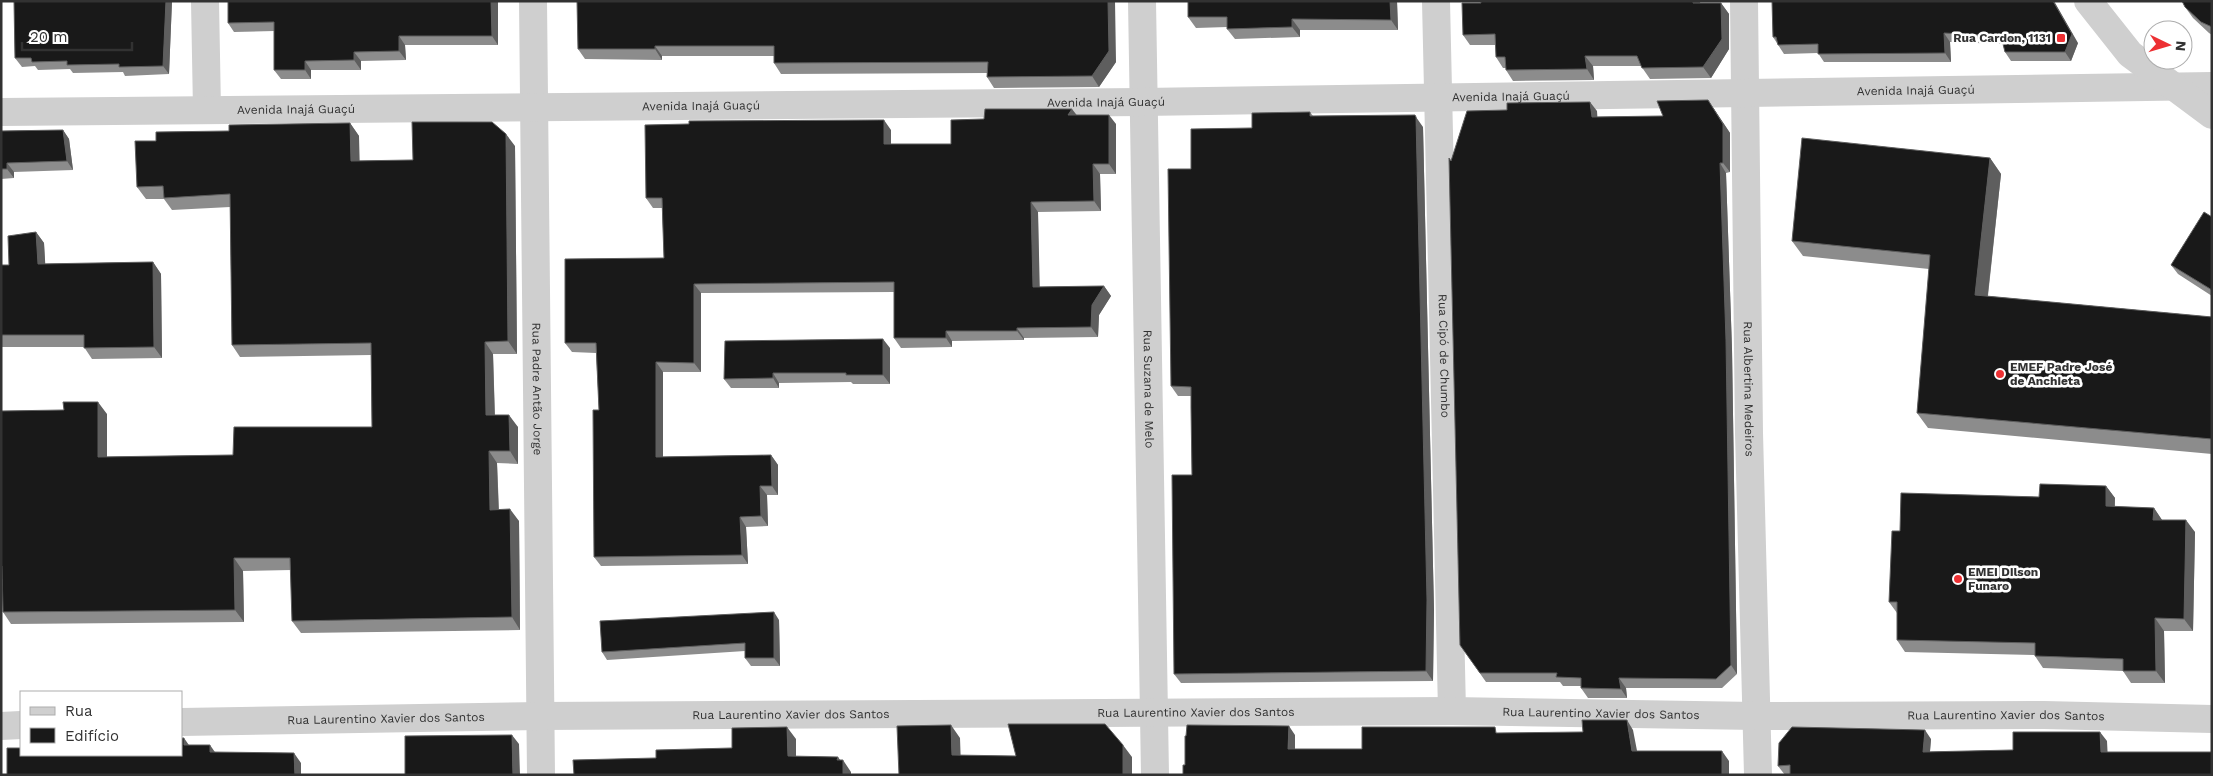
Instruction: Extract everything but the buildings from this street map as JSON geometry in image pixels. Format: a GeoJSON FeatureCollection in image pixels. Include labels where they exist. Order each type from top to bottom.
{"type":"FeatureCollection","features":[{"type":"Feature","properties":{"kind":"street"},"geometry":{"type":"LineString","coordinates":[[205,1],[207,110]]}},
{"type":"Feature","properties":{"kind":"street","name":"Rua Padre Antão Jorge"},"geometry":{"type":"LineString","coordinates":[[533,1],[542,775]]}},
{"type":"Feature","properties":{"kind":"street","name":"Rua Suzana de Melo"},"geometry":{"type":"LineString","coordinates":[[1142,1],[1155,775]]}},
{"type":"Feature","properties":{"kind":"street","name":"Rua Cipó de Chumbo"},"geometry":{"type":"LineString","coordinates":[[1436,1],[1452,711]]}},
{"type":"Feature","properties":{"kind":"street","name":"Rua Albertina Medeiros"},"geometry":{"type":"LineString","coordinates":[[1744,1],[1749,433],[1758,775]]}},
{"type":"Feature","properties":{"kind":"street"},"geometry":{"type":"LineString","coordinates":[[2088,1],[2099,18],[2130,54],[2212,116]]}},
{"type":"Feature","properties":{"kind":"street","name":"Avenida Inajá Guaçú"},"geometry":{"type":"LineString","coordinates":[[1,112],[1143,102],[2212,86]]}},
{"type":"Feature","properties":{"kind":"street","name":"Rua Laurentino Xavier dos Santos"},"geometry":{"type":"LineString","coordinates":[[182,722],[540,716],[1452,711],[1756,716],[2044,715],[2212,719]]}},
{"type":"Feature","properties":{"kind":"street"},"geometry":{"type":"LineString","coordinates":[[1,726],[20,725]]}},
{"type":"Feature","properties":{"kind":"place","name":"Rua Cardon, 1131"},"geometry":{"type":"Point","coordinates":[2061,38]}},
{"type":"Feature","properties":{"kind":"place","name":"EMEF Padre José de Anchieta"},"geometry":{"type":"Point","coordinates":[2000,374]}},
{"type":"Feature","properties":{"kind":"place","name":"EMEI Dilson Funaro"},"geometry":{"type":"Point","coordinates":[1958,579]}}]}
